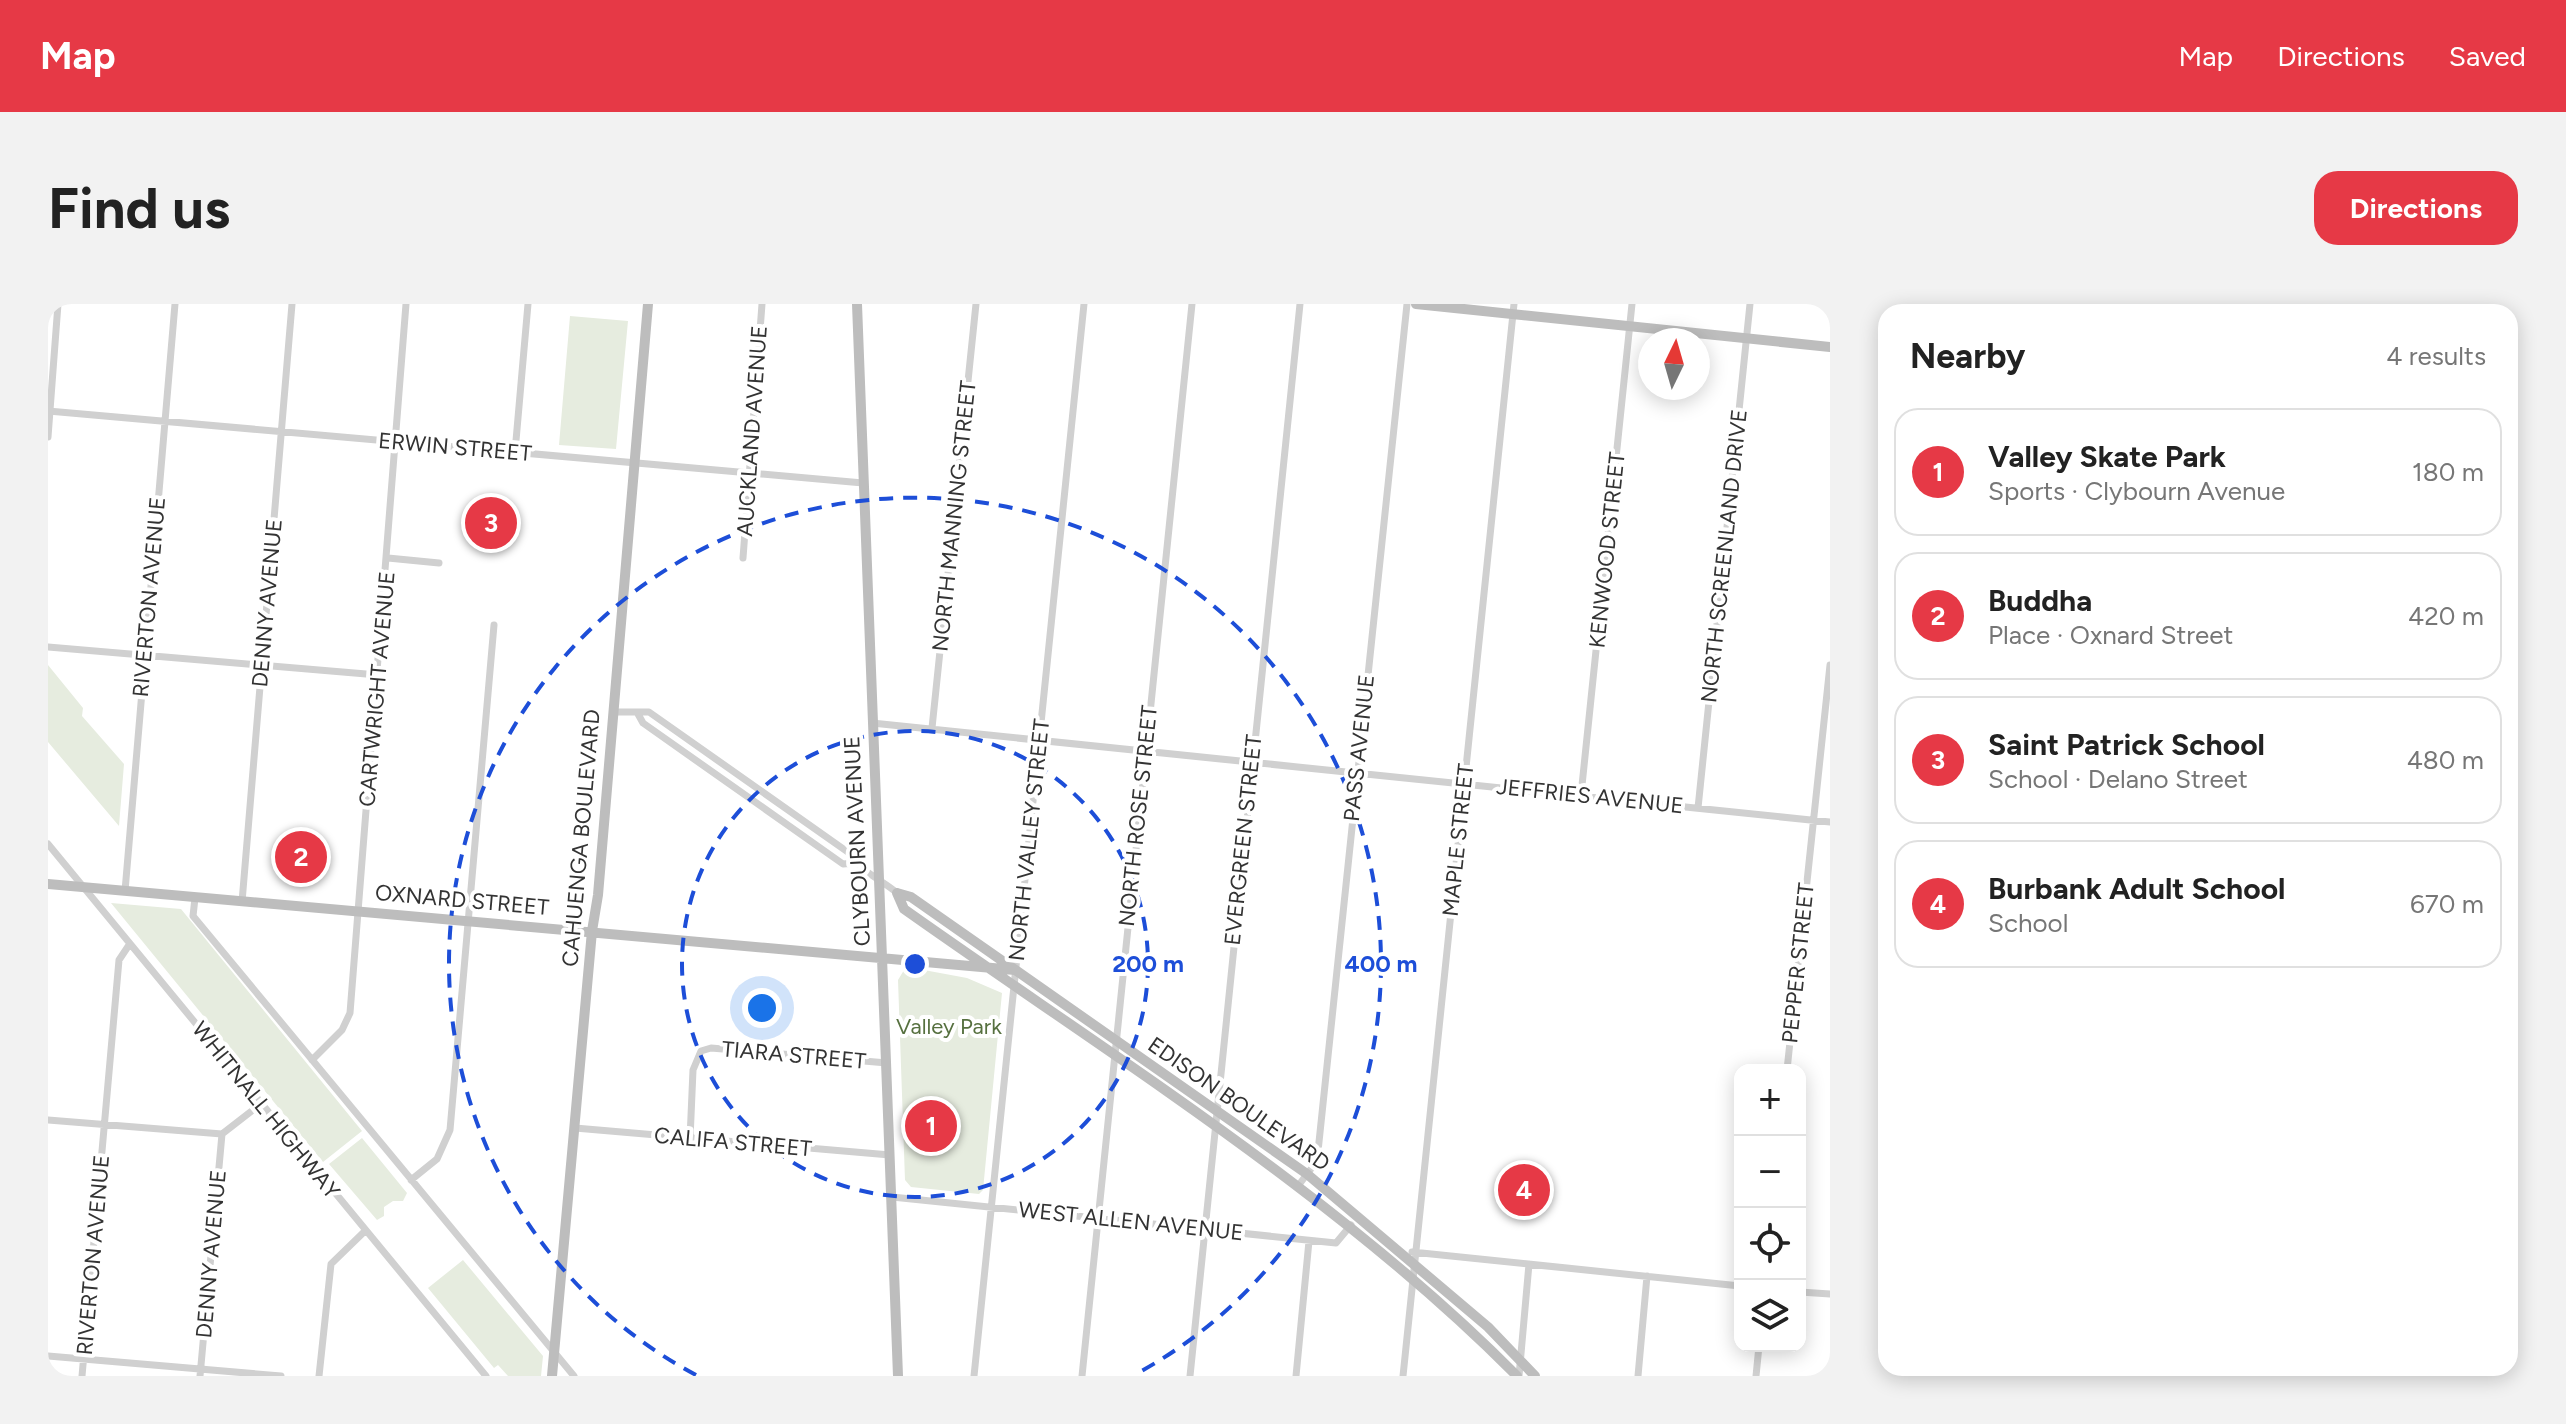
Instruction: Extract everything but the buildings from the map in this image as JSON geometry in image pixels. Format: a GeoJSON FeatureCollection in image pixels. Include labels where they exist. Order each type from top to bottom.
{"type":"FeatureCollection","features":[{"type":"Feature","properties":{"kind":"main road","name":"CAHUENGA BOULEVARD"},"geometry":{"type":"LineString","coordinates":[[552,1376],[592,931],[598,895],[648,304]]}},
{"type":"Feature","properties":{"kind":"main road","name":"CLYBOURN AVENUE"},"geometry":{"type":"LineString","coordinates":[[857,304],[898,1376]]}},
{"type":"Feature","properties":{"kind":"main road"},"geometry":{"type":"LineString","coordinates":[[1416,304],[1514,309],[1630,326],[1830,347]]}},
{"type":"Feature","properties":{"kind":"main road","name":"OXNARD STREET"},"geometry":{"type":"LineString","coordinates":[[48,884],[1015,970]]}},
{"type":"Feature","properties":{"kind":"main road","name":"EDISON BOULEVARD"},"geometry":{"type":"LineString","coordinates":[[897,893],[911,897],[1307,1174],[1488,1327],[1535,1376]]}},
{"type":"Feature","properties":{"kind":"main road","name":"EDISON BOULEVARD"},"geometry":{"type":"LineString","coordinates":[[897,893],[904,909],[1298,1186],[1413,1282],[1518,1376]]}},
{"type":"Feature","properties":{"kind":"street"},"geometry":{"type":"LineString","coordinates":[[48,437],[58,304]]}},
{"type":"Feature","properties":{"kind":"street","name":"RIVERTON AVENUE"},"geometry":{"type":"LineString","coordinates":[[125,891],[175,304]]}},
{"type":"Feature","properties":{"kind":"street","name":"DENNY AVENUE"},"geometry":{"type":"LineString","coordinates":[[242,902],[292,304]]}},
{"type":"Feature","properties":{"kind":"street","name":"CARTWRIGHT AVENUE"},"geometry":{"type":"LineString","coordinates":[[312,1060],[342,1030],[350,1013],[406,304]]}},
{"type":"Feature","properties":{"kind":"street"},"geometry":{"type":"LineString","coordinates":[[515,452],[528,304]]}},
{"type":"Feature","properties":{"kind":"street","name":"AUCKLAND AVENUE"},"geometry":{"type":"LineString","coordinates":[[743,558],[762,304]]}},
{"type":"Feature","properties":{"kind":"street","name":"NORTH MANNING STREET"},"geometry":{"type":"LineString","coordinates":[[932,728],[976,304]]}},
{"type":"Feature","properties":{"kind":"street","name":"NORTH VALLEY STREET"},"geometry":{"type":"LineString","coordinates":[[974,1376],[1084,304]]}},
{"type":"Feature","properties":{"kind":"street","name":"NORTH ROSE STREET"},"geometry":{"type":"LineString","coordinates":[[1082,1376],[1192,304]]}},
{"type":"Feature","properties":{"kind":"street","name":"EVERGREEN STREET"},"geometry":{"type":"LineString","coordinates":[[1190,1376],[1300,304]]}},
{"type":"Feature","properties":{"kind":"street","name":"PASS AVENUE"},"geometry":{"type":"LineString","coordinates":[[1298,1186],[1317,1161],[1407,304]]}},
{"type":"Feature","properties":{"kind":"street","name":"KENWOOD STREET"},"geometry":{"type":"LineString","coordinates":[[1581,795],[1632,304]]}},
{"type":"Feature","properties":{"kind":"street","name":"NORTH SCREENLAND DRIVE"},"geometry":{"type":"LineString","coordinates":[[1698,808],[1750,304]]}},
{"type":"Feature","properties":{"kind":"street","name":"MAPLE STREET"},"geometry":{"type":"LineString","coordinates":[[1403,1376],[1514,309]]}},
{"type":"Feature","properties":{"kind":"street","name":"ERWIN STREET"},"geometry":{"type":"LineString","coordinates":[[49,411],[863,483]]}},
{"type":"Feature","properties":{"kind":"street"},"geometry":{"type":"LineString","coordinates":[[388,558],[439,563]]}},
{"type":"Feature","properties":{"kind":"street"},"geometry":{"type":"LineString","coordinates":[[411,1180],[437,1159],[450,1130],[494,625]]}},
{"type":"Feature","properties":{"kind":"street"},"geometry":{"type":"LineString","coordinates":[[48,647],[378,675]]}},
{"type":"Feature","properties":{"kind":"street","name":"PEPPER STREET"},"geometry":{"type":"LineString","coordinates":[[1788,1064],[1830,665]]}},
{"type":"Feature","properties":{"kind":"street","name":"EDISON BOULEVARD"},"geometry":{"type":"LineString","coordinates":[[613,712],[649,712],[852,855],[855,863]]}},
{"type":"Feature","properties":{"kind":"street","name":"EDISON BOULEVARD"},"geometry":{"type":"LineString","coordinates":[[638,714],[643,723],[843,864],[855,863],[878,876],[897,893]]}},
{"type":"Feature","properties":{"kind":"street","name":"JEFFRIES AVENUE"},"geometry":{"type":"LineString","coordinates":[[872,723],[1830,822]]}},
{"type":"Feature","properties":{"kind":"street","name":"WHITNALL HIGHWAY"},"geometry":{"type":"LineString","coordinates":[[48,844],[486,1376]]}},
{"type":"Feature","properties":{"kind":"street"},"geometry":{"type":"LineString","coordinates":[[195,898],[193,916],[574,1376]]}},
{"type":"Feature","properties":{"kind":"street","name":"RIVERTON AVENUE"},"geometry":{"type":"LineString","coordinates":[[82,1376],[119,960],[129,945]]}},
{"type":"Feature","properties":{"kind":"street","name":"TIARA STREET"},"geometry":{"type":"LineString","coordinates":[[690,1139],[693,1070],[701,1051],[711,1048],[887,1063]]}},
{"type":"Feature","properties":{"kind":"street"},"geometry":{"type":"LineString","coordinates":[[48,1120],[222,1134],[262,1103]]}},
{"type":"Feature","properties":{"kind":"street","name":"CALIFA STREET"},"geometry":{"type":"LineString","coordinates":[[575,1128],[890,1155]]}},
{"type":"Feature","properties":{"kind":"street","name":"DENNY AVENUE"},"geometry":{"type":"LineString","coordinates":[[201,1372],[222,1134]]}},
{"type":"Feature","properties":{"kind":"street","name":"WEST ALLEN AVENUE"},"geometry":{"type":"LineString","coordinates":[[892,1197],[1336,1243],[1348,1229]]}},
{"type":"Feature","properties":{"kind":"street"},"geometry":{"type":"LineString","coordinates":[[1348,1229],[1357,1217]]}},
{"type":"Feature","properties":{"kind":"street"},"geometry":{"type":"LineString","coordinates":[[319,1376],[331,1264],[365,1231]]}},
{"type":"Feature","properties":{"kind":"street"},"geometry":{"type":"LineString","coordinates":[[1296,1376],[1309,1241]]}},
{"type":"Feature","properties":{"kind":"street"},"geometry":{"type":"LineString","coordinates":[[1399,1251],[1734,1285]]}},
{"type":"Feature","properties":{"kind":"street"},"geometry":{"type":"LineString","coordinates":[[1518,1376],[1529,1264]]}},
{"type":"Feature","properties":{"kind":"street"},"geometry":{"type":"LineString","coordinates":[[1638,1376],[1647,1276]]}},
{"type":"Feature","properties":{"kind":"street"},"geometry":{"type":"LineString","coordinates":[[1806,1292],[1830,1294]]}},
{"type":"Feature","properties":{"kind":"street"},"geometry":{"type":"LineString","coordinates":[[1756,1376],[1758,1352]]}},
{"type":"Feature","properties":{"kind":"street"},"geometry":{"type":"LineString","coordinates":[[48,1356],[201,1372],[281,1376]]}},
{"type":"Feature","properties":{"kind":"green space"},"geometry":{"type":"Polygon","coordinates":[[[570,316],[628,321],[616,449],[559,445],[570,316]]]}},
{"type":"Feature","properties":{"kind":"green space"},"geometry":{"type":"Polygon","coordinates":[[[48,665],[83,708],[82,716],[124,764],[119,826],[48,742],[48,665]]]}},
{"type":"Feature","properties":{"kind":"green space"},"geometry":{"type":"Polygon","coordinates":[[[111,903],[181,909],[362,1131],[323,1162],[111,903]]]}},
{"type":"Feature","properties":{"kind":"green space","name":"Valley Park"},"geometry":{"type":"Polygon","coordinates":[[[913,968],[967,978],[1002,993],[983,1190],[979,1194],[911,1187],[905,1180],[898,980],[904,970],[913,968]]]}},
{"type":"Feature","properties":{"kind":"green space"},"geometry":{"type":"Polygon","coordinates":[[[362,1138],[407,1193],[403,1201],[393,1201],[384,1207],[384,1216],[377,1220],[329,1164],[362,1138]]]}},
{"type":"Feature","properties":{"kind":"green space"},"geometry":{"type":"Polygon","coordinates":[[[463,1260],[543,1356],[541,1376],[508,1376],[498,1365],[494,1368],[428,1288],[463,1260]]]}},
{"type":"Feature","properties":{"kind":"place","name":"Saint Patrick School"},"geometry":{"type":"Point","coordinates":[491,523]}},
{"type":"Feature","properties":{"kind":"place","name":"Buddha"},"geometry":{"type":"Point","coordinates":[301,857]}},
{"type":"Feature","properties":{"kind":"place","name":"Valley Skate Park"},"geometry":{"type":"Point","coordinates":[931,1126]}},
{"type":"Feature","properties":{"kind":"place","name":"Burbank Adult School"},"geometry":{"type":"Point","coordinates":[1524,1190]}}]}
